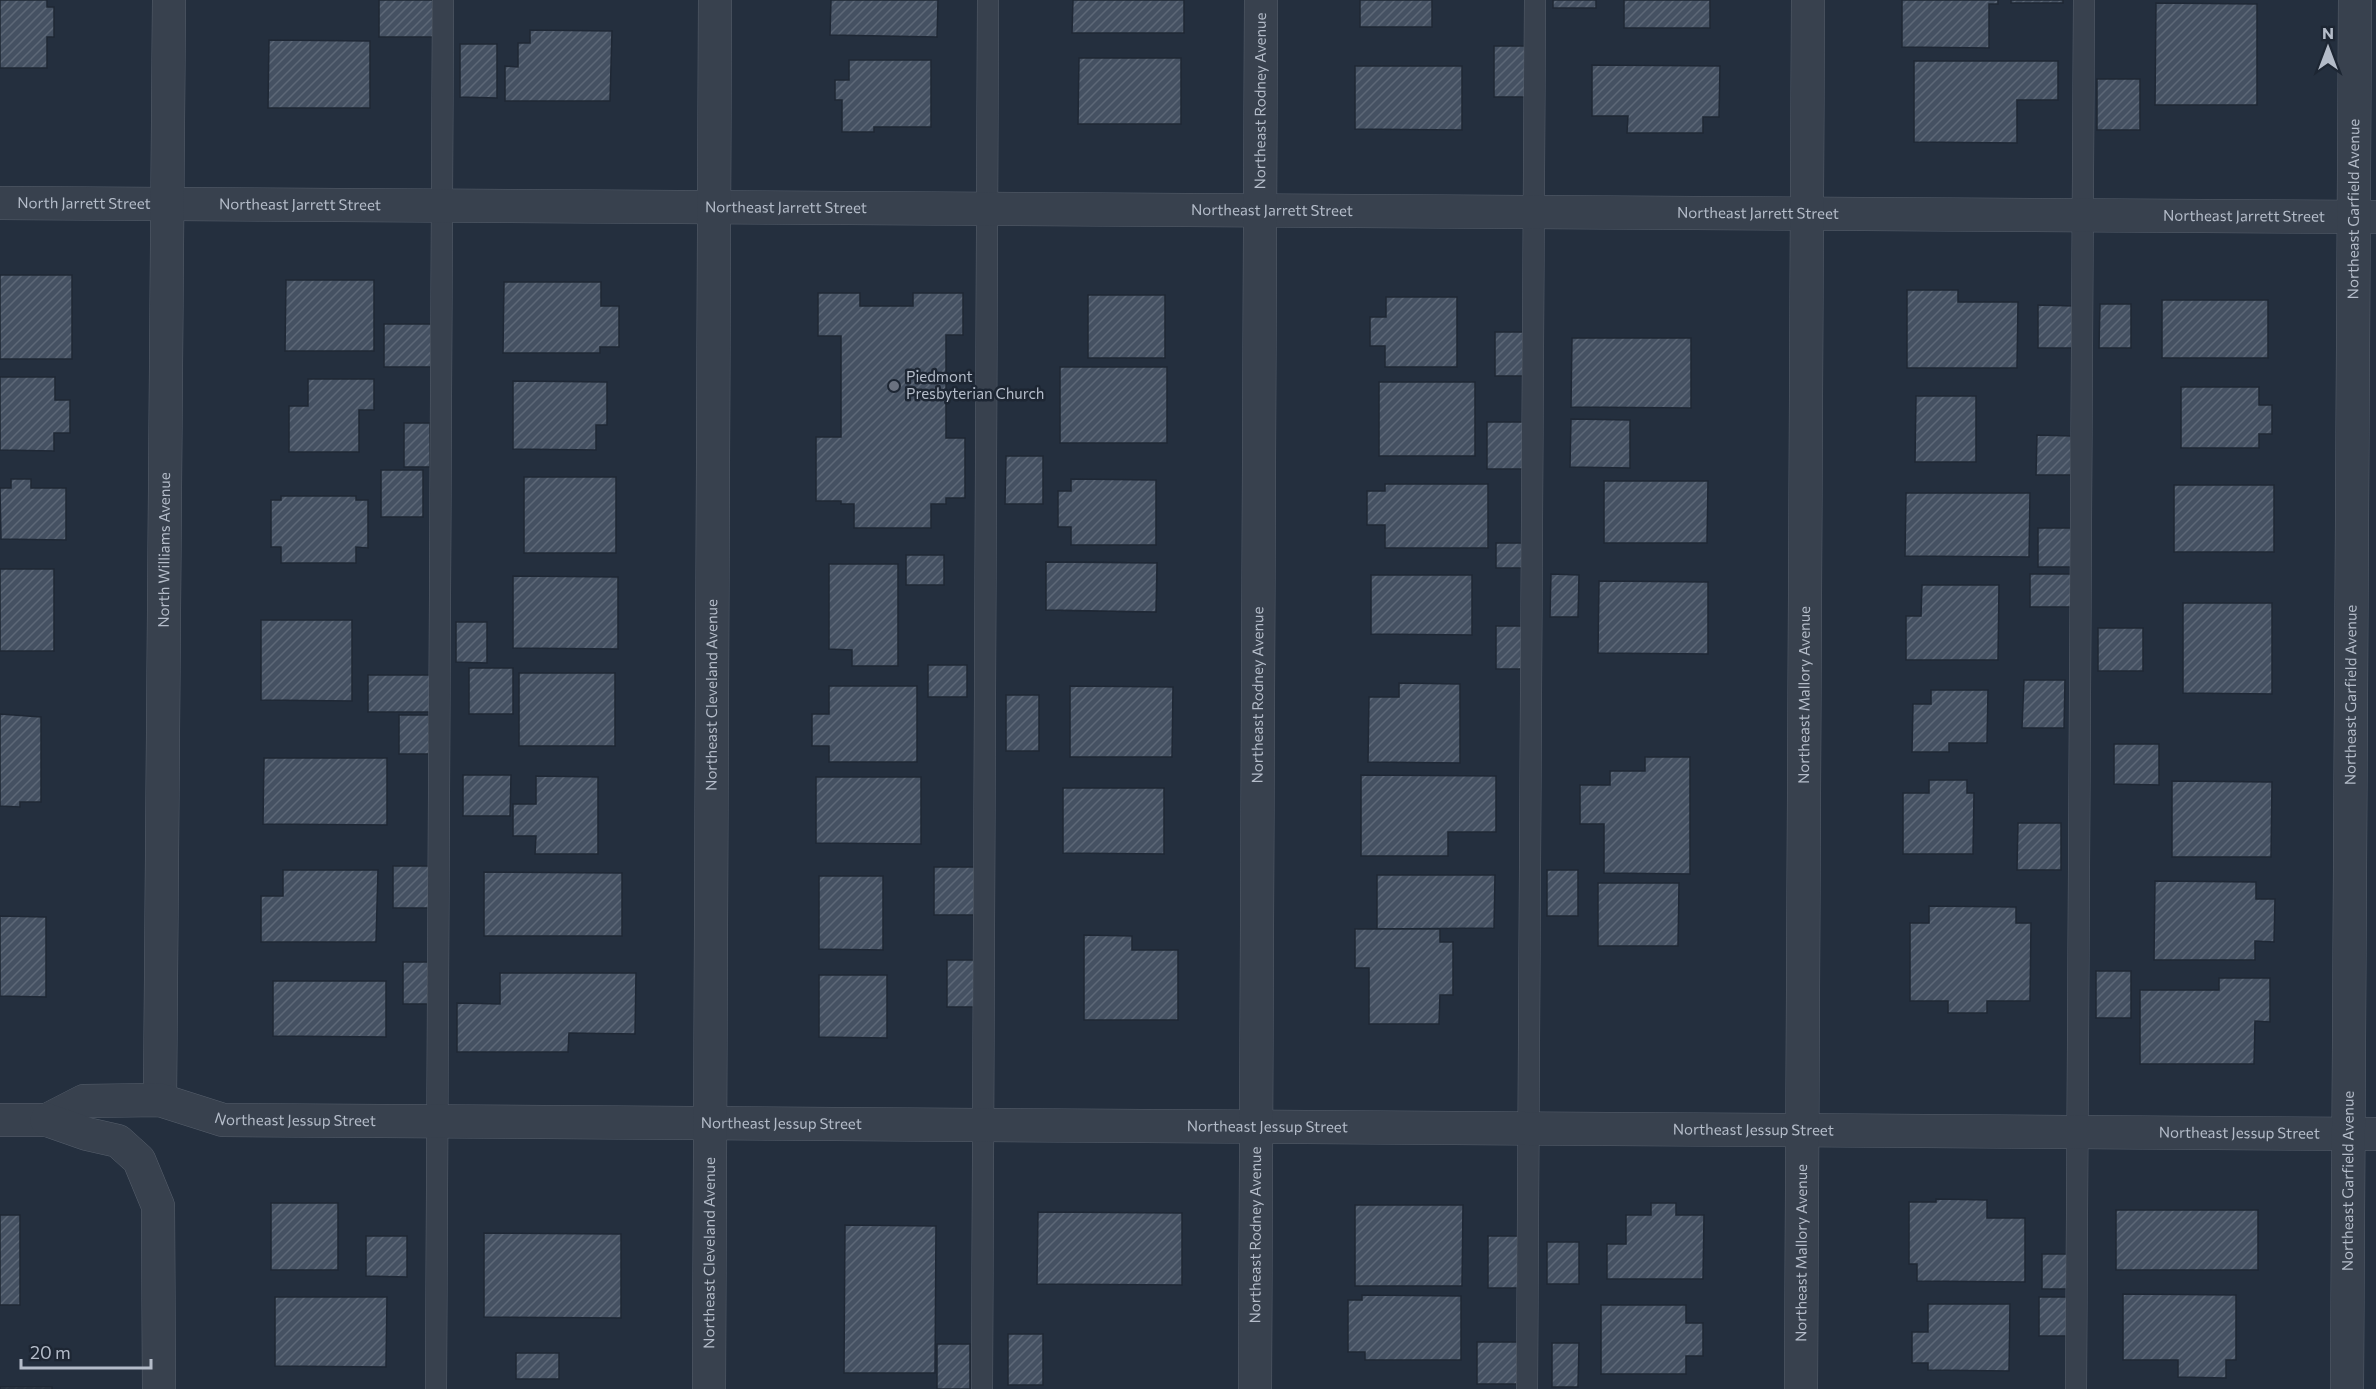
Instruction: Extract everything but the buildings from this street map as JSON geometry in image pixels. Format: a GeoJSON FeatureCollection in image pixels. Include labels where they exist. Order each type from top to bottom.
{"type":"FeatureCollection","features":[{"type":"Feature","properties":{"kind":"street","name":"North Williams Avenue"},"geometry":{"type":"LineString","coordinates":[[160,1100],[169,0]]}},
{"type":"Feature","properties":{"kind":"street","name":"Northeast Cleveland Avenue"},"geometry":{"type":"LineString","coordinates":[[709,1389],[715,0]]}},
{"type":"Feature","properties":{"kind":"street","name":"Northeast Rodney Avenue"},"geometry":{"type":"LineString","coordinates":[[1255,1389],[1261,0]]}},
{"type":"Feature","properties":{"kind":"street","name":"Northeast Mallory Avenue"},"geometry":{"type":"LineString","coordinates":[[1801,1389],[1808,0]]}},
{"type":"Feature","properties":{"kind":"street","name":"Northeast Garfield Avenue"},"geometry":{"type":"LineString","coordinates":[[2347,1389],[2362,1134],[2365,217],[2355,0]]}},
{"type":"Feature","properties":{"kind":"street","name":"North Jarrett Street"},"geometry":{"type":"LineString","coordinates":[[0,203],[168,204]]}},
{"type":"Feature","properties":{"kind":"street","name":"Northeast Jarrett Street"},"geometry":{"type":"LineString","coordinates":[[168,204],[2365,217]]}},
{"type":"Feature","properties":{"kind":"street","name":"Northeast Jessup Street"},"geometry":{"type":"LineString","coordinates":[[47,1120],[84,1101],[160,1100],[223,1120],[2362,1134]]}},
{"type":"Feature","properties":{"kind":"street"},"geometry":{"type":"LineString","coordinates":[[0,1120],[47,1120],[87,1134],[118,1141],[139,1160],[158,1206],[159,1389]]}},
{"type":"Feature","properties":{"kind":"lane"},"geometry":{"type":"LineString","coordinates":[[436,1389],[443,0]]}},
{"type":"Feature","properties":{"kind":"lane"},"geometry":{"type":"LineString","coordinates":[[982,1389],[988,0]]}},
{"type":"Feature","properties":{"kind":"lane"},"geometry":{"type":"LineString","coordinates":[[1527,1389],[1535,0]]}},
{"type":"Feature","properties":{"kind":"lane"},"geometry":{"type":"LineString","coordinates":[[2076,1389],[2084,0]]}},
{"type":"Feature","properties":{"kind":"place","name":"Piedmont Presbyterian Church"},"geometry":{"type":"Point","coordinates":[894,386]}}]}
